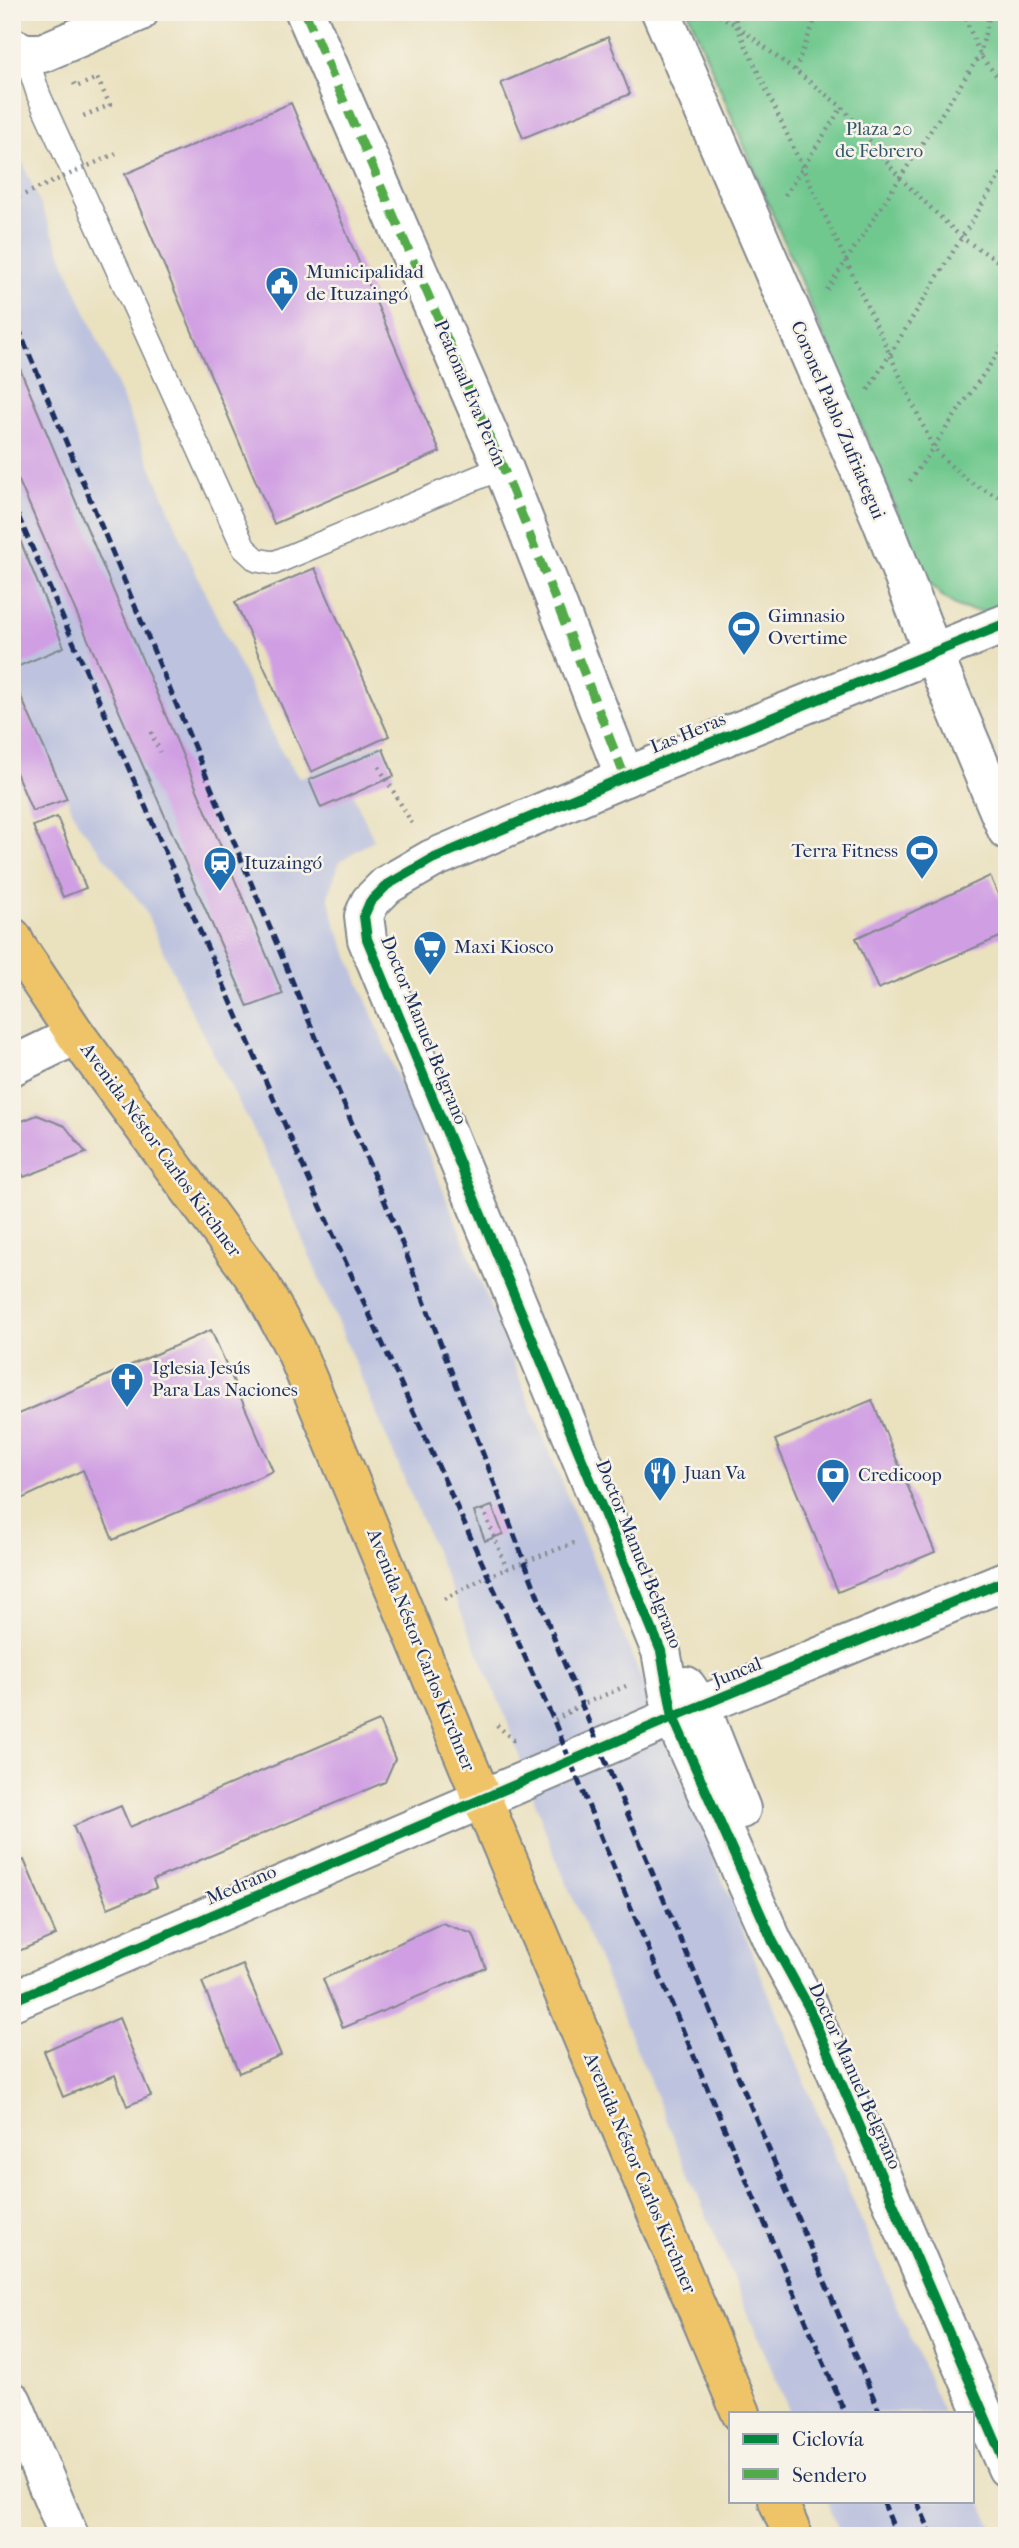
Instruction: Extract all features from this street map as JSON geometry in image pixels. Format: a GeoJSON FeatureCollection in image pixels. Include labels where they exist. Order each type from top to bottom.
{"type":"FeatureCollection","features":[{"type":"Feature","properties":{"kind":"main road","name":"Avenida Néstor Carlos Kirchner"},"geometry":{"type":"LineString","coordinates":[[12,937],[76,1035],[261,1286],[295,1349],[741,2412]]}},
{"type":"Feature","properties":{"kind":"main road"},"geometry":{"type":"LineString","coordinates":[[778,2502],[793,2536]]}},
{"type":"Feature","properties":{"kind":"street"},"geometry":{"type":"LineString","coordinates":[[19,50],[42,53],[53,50],[139,12]]}},
{"type":"Feature","properties":{"kind":"street","name":"Peatonal Eva Perón"},"geometry":{"type":"LineString","coordinates":[[305,12],[503,467],[625,777]]}},
{"type":"Feature","properties":{"kind":"street","name":"Coronel Pablo Zufriategui"},"geometry":{"type":"LineString","coordinates":[[661,12],[844,431],[1007,831]]}},
{"type":"Feature","properties":{"kind":"street","name":"Las Heras"},"geometry":{"type":"LineString","coordinates":[[387,885],[432,859],[625,777],[1007,623]]}},
{"type":"Feature","properties":{"kind":"street","name":"Doctor Manuel Belgrano"},"geometry":{"type":"LineString","coordinates":[[387,885],[370,902],[363,916],[367,939],[687,1712],[773,1942],[808,2006],[1007,2468]]}},
{"type":"Feature","properties":{"kind":"street"},"geometry":{"type":"LineString","coordinates":[[12,1066],[76,1035]]}},
{"type":"Feature","properties":{"kind":"street","name":"Juncal"},"geometry":{"type":"LineString","coordinates":[[483,1801],[687,1712],[1007,1580]]}},
{"type":"Feature","properties":{"kind":"street","name":"Medrano"},"geometry":{"type":"LineString","coordinates":[[12,2001],[483,1801]]}},
{"type":"Feature","properties":{"kind":"street"},"geometry":{"type":"LineString","coordinates":[[12,2401],[69,2536]]}},
{"type":"Feature","properties":{"kind":"lane"},"geometry":{"type":"LineString","coordinates":[[19,50],[244,548],[257,560],[274,563],[503,467]]}},
{"type":"Feature","properties":{"kind":"path"},"geometry":{"type":"LineString","coordinates":[[713,12],[736,25],[842,107],[900,178],[962,238],[1007,267]]}},
{"type":"Feature","properties":{"kind":"path"},"geometry":{"type":"LineString","coordinates":[[735,12],[736,25],[933,447],[953,470],[980,487],[1007,499]]}},
{"type":"Feature","properties":{"kind":"path"},"geometry":{"type":"LineString","coordinates":[[795,71],[818,12]]}},
{"type":"Feature","properties":{"kind":"path"},"geometry":{"type":"LineString","coordinates":[[963,12],[980,55],[1007,89]]}},
{"type":"Feature","properties":{"kind":"path"},"geometry":{"type":"LineString","coordinates":[[800,331],[980,55],[990,12]]}},
{"type":"Feature","properties":{"kind":"path"},"geometry":{"type":"LineString","coordinates":[[758,236],[842,107]]}},
{"type":"Feature","properties":{"kind":"path"},"geometry":{"type":"LineString","coordinates":[[12,200],[117,153]]}},
{"type":"Feature","properties":{"kind":"path"},"geometry":{"type":"LineString","coordinates":[[844,431],[1007,164]]}},
{"type":"Feature","properties":{"kind":"path"},"geometry":{"type":"LineString","coordinates":[[882,521],[1007,340]]}},
{"type":"Feature","properties":{"kind":"path"},"geometry":{"type":"LineString","coordinates":[[151,732],[160,752]]}},
{"type":"Feature","properties":{"kind":"path"},"geometry":{"type":"LineString","coordinates":[[379,767],[432,859]]}},
{"type":"Feature","properties":{"kind":"path"},"geometry":{"type":"LineString","coordinates":[[483,1509],[507,1569]]}},
{"type":"Feature","properties":{"kind":"path"},"geometry":{"type":"LineString","coordinates":[[440,1601],[488,1576],[611,1529]]}},
{"type":"Feature","properties":{"kind":"path"},"geometry":{"type":"LineString","coordinates":[[492,1712],[498,1725]]}},
{"type":"Feature","properties":{"kind":"shaded area"},"geometry":{"type":"Polygon","coordinates":[[[12,137],[196,573],[277,744],[299,778],[382,742],[394,774],[353,794],[374,840],[340,861],[328,896],[335,923],[846,2184],[943,2412],[790,2412],[549,1842],[506,1718],[266,1154],[189,1007],[143,906],[78,823],[12,677],[12,137]]]}},
{"type":"Feature","properties":{"kind":"shaded area"},"geometry":{"type":"Polygon","coordinates":[[[974,2485],[996,2536],[841,2536],[827,2502],[974,2502],[974,2485]]]}},
{"type":"Feature","properties":{"kind":"green space","name":"Plaza 20 de Febrero"},"geometry":{"type":"Polygon","coordinates":[[[688,12],[1007,12],[1007,609],[981,611],[960,607],[942,596],[924,576],[688,12]]]}},
{"type":"Feature","properties":{"kind":"building"},"geometry":{"type":"Polygon","coordinates":[[[608,37],[630,94],[523,138],[501,83],[608,37]]]}},
{"type":"Feature","properties":{"kind":"building","name":"Municipalidad de Ituzaingó"},"geometry":{"type":"Polygon","coordinates":[[[291,103],[440,452],[274,524],[125,174],[291,103]]]}},
{"type":"Feature","properties":{"kind":"building"},"geometry":{"type":"Polygon","coordinates":[[[12,350],[283,994],[248,1007],[12,465],[12,350]]]}},
{"type":"Feature","properties":{"kind":"building"},"geometry":{"type":"Polygon","coordinates":[[[15,528],[64,647],[12,669],[12,529],[15,528]]]}},
{"type":"Feature","properties":{"kind":"building"},"geometry":{"type":"Polygon","coordinates":[[[315,568],[389,736],[311,772],[235,602],[315,568]]]}},
{"type":"Feature","properties":{"kind":"building"},"geometry":{"type":"Polygon","coordinates":[[[12,677],[67,799],[32,811],[12,763],[12,677]]]}},
{"type":"Feature","properties":{"kind":"building"},"geometry":{"type":"Polygon","coordinates":[[[383,749],[394,776],[321,808],[309,780],[383,749]]]}},
{"type":"Feature","properties":{"kind":"building"},"geometry":{"type":"Polygon","coordinates":[[[57,817],[86,888],[63,897],[33,826],[57,817]]]}},
{"type":"Feature","properties":{"kind":"building"},"geometry":{"type":"Polygon","coordinates":[[[990,876],[1007,915],[1007,934],[878,989],[856,938],[990,876]]]}},
{"type":"Feature","properties":{"kind":"building"},"geometry":{"type":"Polygon","coordinates":[[[37,1115],[65,1126],[86,1153],[24,1177],[12,1153],[12,1125],[37,1115]]]}},
{"type":"Feature","properties":{"kind":"building"},"geometry":{"type":"Polygon","coordinates":[[[211,1330],[273,1471],[113,1540],[83,1470],[17,1501],[12,1489],[12,1417],[211,1330]]]}},
{"type":"Feature","properties":{"kind":"building"},"geometry":{"type":"Polygon","coordinates":[[[872,1400],[935,1552],[838,1592],[775,1440],[872,1400]]]}},
{"type":"Feature","properties":{"kind":"building"},"geometry":{"type":"Polygon","coordinates":[[[492,1506],[503,1534],[485,1541],[474,1512],[492,1506]]]}},
{"type":"Feature","properties":{"kind":"building"},"geometry":{"type":"Polygon","coordinates":[[[379,1721],[395,1759],[385,1782],[153,1880],[156,1888],[108,1908],[73,1826],[121,1806],[130,1827],[379,1721]]]}},
{"type":"Feature","properties":{"kind":"building"},"geometry":{"type":"Polygon","coordinates":[[[24,1860],[56,1935],[12,1954],[12,1865],[24,1860]]]}},
{"type":"Feature","properties":{"kind":"building"},"geometry":{"type":"Polygon","coordinates":[[[442,1923],[473,1934],[486,1968],[343,2028],[323,1979],[442,1923]]]}},
{"type":"Feature","properties":{"kind":"building"},"geometry":{"type":"Polygon","coordinates":[[[243,1965],[281,2055],[239,2073],[202,1982],[243,1965]]]}},
{"type":"Feature","properties":{"kind":"building"},"geometry":{"type":"Polygon","coordinates":[[[119,2018],[151,2096],[127,2106],[115,2075],[63,2097],[44,2051],[119,2018]]]}},
{"type":"Feature","properties":{"kind":"railway"},"geometry":{"type":"LineString","coordinates":[[12,313],[398,1233],[559,1651],[880,2412]]}},
{"type":"Feature","properties":{"kind":"railway"},"geometry":{"type":"LineString","coordinates":[[12,502],[331,1230],[554,1721],[845,2412]]}},
{"type":"Feature","properties":{"kind":"railway"},"geometry":{"type":"LineString","coordinates":[[883,2502],[897,2536]]}},
{"type":"Feature","properties":{"kind":"railway"},"geometry":{"type":"LineString","coordinates":[[917,2502],[932,2536]]}},
{"type":"Feature","properties":{"kind":"marked path"},"geometry":{"type":"LineString","coordinates":[[305,12],[503,467],[625,777]]}},
{"type":"Feature","properties":{"kind":"cycle path"},"geometry":{"type":"LineString","coordinates":[[1007,623],[625,777],[432,859],[387,885],[370,902],[364,916],[367,939],[661,1651],[673,1717],[773,1942],[808,2006],[1007,2468]]}},
{"type":"Feature","properties":{"kind":"cycle path"},"geometry":{"type":"LineString","coordinates":[[12,2001],[673,1717],[1007,1580]]}},
{"type":"Feature","properties":{"kind":"place","name":"Municipalidad de Ituzaingó"},"geometry":{"type":"Point","coordinates":[282,313]}},
{"type":"Feature","properties":{"kind":"place","name":"Gimnasio Overtime"},"geometry":{"type":"Point","coordinates":[744,657]}},
{"type":"Feature","properties":{"kind":"place","name":"Terra Fitness"},"geometry":{"type":"Point","coordinates":[922,881]}},
{"type":"Feature","properties":{"kind":"place","name":"Ituzaingó"},"geometry":{"type":"Point","coordinates":[220,893]}},
{"type":"Feature","properties":{"kind":"place","name":"Maxi Kiosco"},"geometry":{"type":"Point","coordinates":[430,977]}},
{"type":"Feature","properties":{"kind":"place","name":"Iglesia Jesús Para Las Naciones"},"geometry":{"type":"Point","coordinates":[127,1409]}},
{"type":"Feature","properties":{"kind":"place","name":"Juan Va"},"geometry":{"type":"Point","coordinates":[660,1503]}},
{"type":"Feature","properties":{"kind":"place","name":"Credicoop"},"geometry":{"type":"Point","coordinates":[833,1505]}}]}
